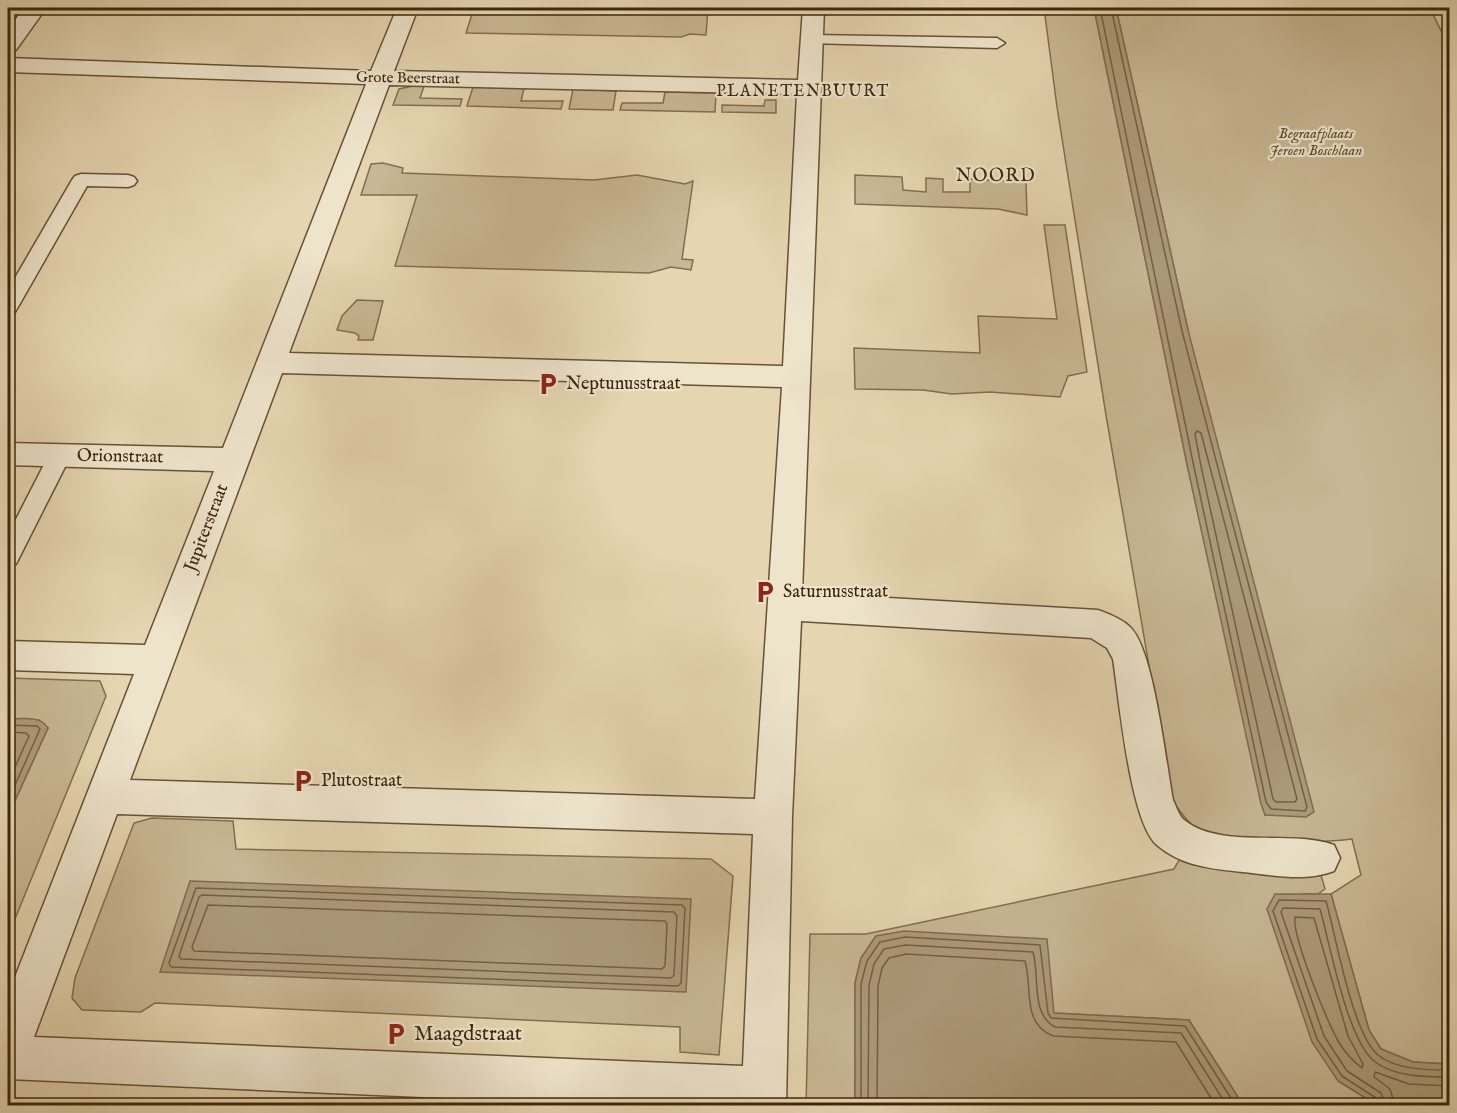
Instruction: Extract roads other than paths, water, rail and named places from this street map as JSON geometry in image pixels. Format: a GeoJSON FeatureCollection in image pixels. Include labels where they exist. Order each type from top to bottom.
{"type":"FeatureCollection","features":[{"type":"Feature","properties":{"kind":"street"},"geometry":{"type":"LineString","coordinates":[[8,45],[35,8]]}},
{"type":"Feature","properties":{"kind":"street","name":"Jupiterstraat"},"geometry":{"type":"LineString","coordinates":[[8,1049],[407,8]]}},
{"type":"Feature","properties":{"kind":"street"},"geometry":{"type":"LineString","coordinates":[[8,1058],[764,1097],[773,817],[814,8]]}},
{"type":"Feature","properties":{"kind":"street","name":"Grote Beerstraat"},"geometry":{"type":"LineString","coordinates":[[8,65],[380,78],[809,87]]}},
{"type":"Feature","properties":{"kind":"street"},"geometry":{"type":"LineString","coordinates":[[271,363],[797,377]]}},
{"type":"Feature","properties":{"kind":"street","name":"Orionstraat"},"geometry":{"type":"LineString","coordinates":[[8,454],[233,460]]}},
{"type":"Feature","properties":{"kind":"street"},"geometry":{"type":"LineString","coordinates":[[785,606],[1098,624],[1119,638],[1130,658],[1154,803],[1169,832],[1202,850],[1273,857],[1320,858]]}},
{"type":"Feature","properties":{"kind":"street"},"geometry":{"type":"LineString","coordinates":[[8,655],[157,660]]}},
{"type":"Feature","properties":{"kind":"street"},"geometry":{"type":"LineString","coordinates":[[104,796],[773,817]]}},
{"type":"Feature","properties":{"kind":"lane"},"geometry":{"type":"LineString","coordinates":[[813,40],[997,43]]}},
{"type":"Feature","properties":{"kind":"lane"},"geometry":{"type":"LineString","coordinates":[[8,307],[81,180],[128,181]]}},
{"type":"Feature","properties":{"kind":"lane"},"geometry":{"type":"LineString","coordinates":[[8,556],[60,455]]}},
{"type":"Feature","properties":{"kind":"water"},"geometry":{"type":"Polygon","coordinates":[[[1094,8],[1116,8],[1188,330],[1314,812],[1306,817],[1265,815],[1261,804],[1188,469],[1094,8]]]}},
{"type":"Feature","properties":{"kind":"water"},"geometry":{"type":"Polygon","coordinates":[[[8,719],[35,719],[48,728],[8,816],[8,719]]]}},
{"type":"Feature","properties":{"kind":"water"},"geometry":{"type":"Polygon","coordinates":[[[190,881],[691,899],[686,992],[160,972],[190,881]]]}},
{"type":"Feature","properties":{"kind":"water"},"geometry":{"type":"Polygon","coordinates":[[[1275,894],[1331,894],[1369,1030],[1381,1049],[1413,1062],[1449,1064],[1449,1105],[1377,1105],[1338,1081],[1312,1042],[1267,909],[1275,894]]]}},
{"type":"Feature","properties":{"kind":"water"},"geometry":{"type":"Polygon","coordinates":[[[904,931],[1047,939],[1054,1013],[1189,1020],[1243,1105],[855,1105],[855,983],[861,958],[876,936],[904,931]]]}},
{"type":"Feature","properties":{"kind":"place","name":"Neptunusstraat"},"geometry":{"type":"Point","coordinates":[548,384]}},
{"type":"Feature","properties":{"kind":"place","name":"Saturnusstraat"},"geometry":{"type":"Point","coordinates":[765,592]}},
{"type":"Feature","properties":{"kind":"place","name":"Plutostraat"},"geometry":{"type":"Point","coordinates":[303,781]}},
{"type":"Feature","properties":{"kind":"place","name":"Maagdstraat"},"geometry":{"type":"Point","coordinates":[396,1034]}},
{"type":"Feature","properties":{"kind":"district","name":"PLANETENBUURT"},"geometry":{"type":"Point","coordinates":[803,92]}},
{"type":"Feature","properties":{"kind":"district","name":"NOORD"},"geometry":{"type":"Point","coordinates":[996,176]}},
{"type":"Feature","properties":{"kind":"park label","name":"Begraafplaats Jeroen Boschlaan"},"geometry":{"type":"Point","coordinates":[1316,142]}}]}
